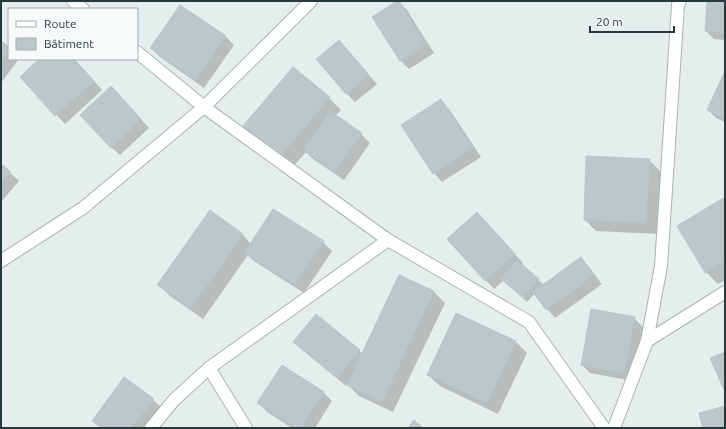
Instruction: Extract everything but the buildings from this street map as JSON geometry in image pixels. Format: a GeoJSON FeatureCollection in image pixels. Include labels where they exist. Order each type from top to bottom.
{"type":"FeatureCollection","features":[{"type":"Feature","properties":{"kind":"street"},"geometry":{"type":"LineString","coordinates":[[73,1],[82,8]]}},
{"type":"Feature","properties":{"kind":"street"},"geometry":{"type":"LineString","coordinates":[[1,261],[83,208],[204,107],[311,1]]}},
{"type":"Feature","properties":{"kind":"street"},"geometry":{"type":"LineString","coordinates":[[614,428],[647,341],[662,266],[678,5],[680,1]]}},
{"type":"Feature","properties":{"kind":"street"},"geometry":{"type":"LineString","coordinates":[[138,53],[204,107],[388,240],[529,322],[604,428]]}},
{"type":"Feature","properties":{"kind":"street"},"geometry":{"type":"LineString","coordinates":[[151,428],[174,400],[209,368],[388,240]]}},
{"type":"Feature","properties":{"kind":"street"},"geometry":{"type":"LineString","coordinates":[[647,341],[725,292]]}},
{"type":"Feature","properties":{"kind":"street"},"geometry":{"type":"LineString","coordinates":[[209,368],[246,428]]}}]}
